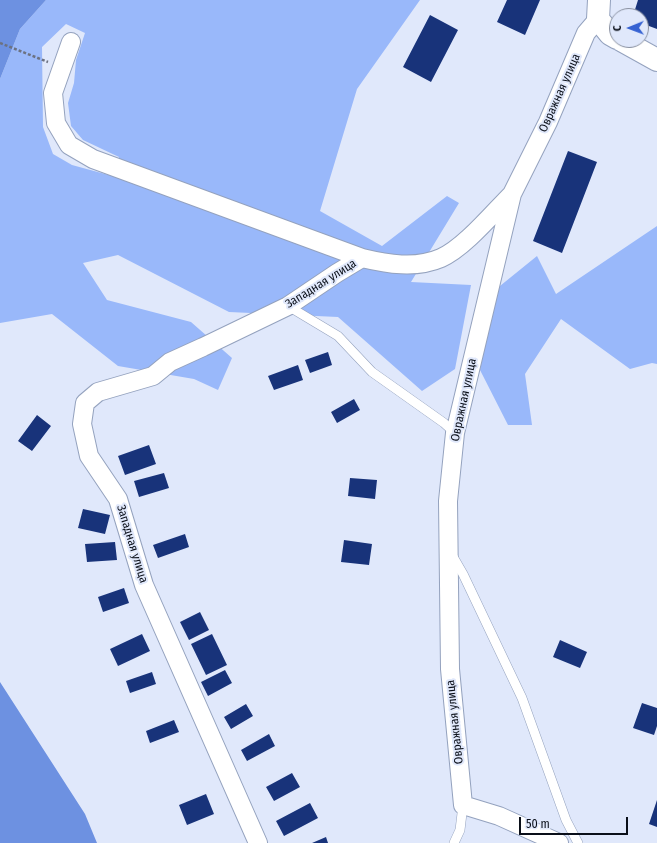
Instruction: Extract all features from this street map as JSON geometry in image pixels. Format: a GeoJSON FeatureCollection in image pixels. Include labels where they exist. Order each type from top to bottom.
{"type":"FeatureCollection","features":[{"type":"Feature","properties":{"kind":"street"},"geometry":{"type":"LineString","coordinates":[[598,10],[609,32]]}},
{"type":"Feature","properties":{"kind":"street","name":"Овражная улица"},"geometry":{"type":"LineString","coordinates":[[463,805],[450,669],[448,501],[455,433],[512,194],[548,122],[586,33],[598,10]]}},
{"type":"Feature","properties":{"kind":"street"},"geometry":{"type":"LineString","coordinates":[[71,42],[53,93],[56,123],[69,145],[93,159],[362,258],[391,265],[420,263],[441,258],[459,246],[512,194]]}},
{"type":"Feature","properties":{"kind":"street"},"geometry":{"type":"LineString","coordinates":[[635,48],[657,60]]}},
{"type":"Feature","properties":{"kind":"street","name":"Западная улица"},"geometry":{"type":"LineString","coordinates":[[258,843],[144,585],[118,498],[89,456],[82,424],[85,402],[98,392],[153,376],[170,362],[288,306],[362,258]]}},
{"type":"Feature","properties":{"kind":"street"},"geometry":{"type":"LineString","coordinates":[[463,805],[499,816],[559,843]]}},
{"type":"Feature","properties":{"kind":"lane"},"geometry":{"type":"LineString","coordinates":[[288,306],[338,336],[372,372],[444,423],[455,433]]}},
{"type":"Feature","properties":{"kind":"lane"},"geometry":{"type":"LineString","coordinates":[[449,551],[463,574],[522,698],[566,820],[578,843]]}},
{"type":"Feature","properties":{"kind":"lane"},"geometry":{"type":"LineString","coordinates":[[454,843],[460,830],[463,805]]}},
{"type":"Feature","properties":{"kind":"path"},"geometry":{"type":"LineString","coordinates":[[0,43],[46,62]]}},
{"type":"Feature","properties":{"kind":"shaded area"},"geometry":{"type":"Polygon","coordinates":[[[0,0],[46,0],[20,29],[0,79],[0,0]]]}},
{"type":"Feature","properties":{"kind":"shaded area"},"geometry":{"type":"Polygon","coordinates":[[[46,0],[420,0],[357,89],[320,211],[382,246],[447,196],[459,203],[411,282],[471,285],[455,369],[422,391],[338,317],[229,312],[118,255],[83,263],[107,300],[191,322],[232,358],[218,390],[194,379],[118,366],[52,314],[0,323],[0,79],[20,29],[46,0]],[[66,24],[42,47],[43,127],[53,154],[72,165],[116,177],[119,157],[83,140],[71,126],[68,103],[74,83],[76,60],[85,33],[66,24]]]}},
{"type":"Feature","properties":{"kind":"shaded area"},"geometry":{"type":"Polygon","coordinates":[[[657,226],[657,364],[652,363],[630,369],[561,319],[525,374],[532,425],[508,425],[480,370],[495,290],[537,256],[556,294],[657,226]]]}},
{"type":"Feature","properties":{"kind":"shaded area"},"geometry":{"type":"Polygon","coordinates":[[[0,682],[85,814],[97,843],[0,843],[0,682]]]}},
{"type":"Feature","properties":{"kind":"building"},"geometry":{"type":"Polygon","coordinates":[[[507,0],[540,0],[525,35],[497,22],[507,0]]]}},
{"type":"Feature","properties":{"kind":"building"},"geometry":{"type":"Polygon","coordinates":[[[638,0],[657,0],[657,29],[649,26],[649,8],[636,8],[638,0]]]}},
{"type":"Feature","properties":{"kind":"building"},"geometry":{"type":"Polygon","coordinates":[[[430,15],[458,30],[431,82],[403,67],[430,15]]]}},
{"type":"Feature","properties":{"kind":"building"},"geometry":{"type":"Polygon","coordinates":[[[568,151],[597,162],[562,253],[533,241],[568,151]]]}},
{"type":"Feature","properties":{"kind":"building"},"geometry":{"type":"Polygon","coordinates":[[[328,352],[332,365],[310,373],[305,360],[328,352]]]}},
{"type":"Feature","properties":{"kind":"building"},"geometry":{"type":"Polygon","coordinates":[[[298,365],[303,380],[274,390],[268,376],[298,365]]]}},
{"type":"Feature","properties":{"kind":"building"},"geometry":{"type":"Polygon","coordinates":[[[354,399],[360,410],[337,423],[331,412],[354,399]]]}},
{"type":"Feature","properties":{"kind":"building"},"geometry":{"type":"Polygon","coordinates":[[[37,415],[51,426],[32,451],[18,441],[37,415]]]}},
{"type":"Feature","properties":{"kind":"building"},"geometry":{"type":"Polygon","coordinates":[[[149,445],[156,464],[125,475],[118,456],[149,445]]]}},
{"type":"Feature","properties":{"kind":"building"},"geometry":{"type":"Polygon","coordinates":[[[164,473],[169,488],[139,497],[134,481],[164,473]]]}},
{"type":"Feature","properties":{"kind":"building"},"geometry":{"type":"Polygon","coordinates":[[[350,478],[377,480],[375,499],[348,496],[350,478]]]}},
{"type":"Feature","properties":{"kind":"building"},"geometry":{"type":"Polygon","coordinates":[[[83,509],[110,515],[105,534],[78,528],[83,509]]]}},
{"type":"Feature","properties":{"kind":"building"},"geometry":{"type":"Polygon","coordinates":[[[185,534],[189,547],[158,558],[153,545],[185,534]]]}},
{"type":"Feature","properties":{"kind":"building"},"geometry":{"type":"Polygon","coordinates":[[[344,540],[372,544],[369,565],[341,562],[344,540]]]}},
{"type":"Feature","properties":{"kind":"building"},"geometry":{"type":"Polygon","coordinates":[[[115,542],[117,560],[87,562],[85,544],[115,542]]]}},
{"type":"Feature","properties":{"kind":"building"},"geometry":{"type":"Polygon","coordinates":[[[124,588],[129,603],[103,612],[98,597],[124,588]]]}},
{"type":"Feature","properties":{"kind":"building"},"geometry":{"type":"Polygon","coordinates":[[[200,612],[209,630],[189,640],[180,622],[200,612]]]}},
{"type":"Feature","properties":{"kind":"building"},"geometry":{"type":"Polygon","coordinates":[[[142,634],[150,651],[118,666],[110,649],[142,634]]]}},
{"type":"Feature","properties":{"kind":"building"},"geometry":{"type":"Polygon","coordinates":[[[212,634],[227,665],[206,675],[191,644],[212,634]]]}},
{"type":"Feature","properties":{"kind":"building"},"geometry":{"type":"Polygon","coordinates":[[[560,640],[587,652],[580,668],[553,657],[560,640]]]}},
{"type":"Feature","properties":{"kind":"building"},"geometry":{"type":"Polygon","coordinates":[[[225,670],[232,683],[208,696],[201,682],[225,670]]]}},
{"type":"Feature","properties":{"kind":"building"},"geometry":{"type":"Polygon","coordinates":[[[152,672],[156,684],[130,693],[126,681],[152,672]]]}},
{"type":"Feature","properties":{"kind":"building"},"geometry":{"type":"Polygon","coordinates":[[[642,703],[657,708],[657,726],[654,735],[633,728],[642,703]]]}},
{"type":"Feature","properties":{"kind":"building"},"geometry":{"type":"Polygon","coordinates":[[[246,704],[253,716],[231,729],[224,717],[246,704]]]}},
{"type":"Feature","properties":{"kind":"building"},"geometry":{"type":"Polygon","coordinates":[[[174,720],[179,732],[150,743],[146,731],[174,720]]]}},
{"type":"Feature","properties":{"kind":"building"},"geometry":{"type":"Polygon","coordinates":[[[269,734],[275,746],[247,761],[241,750],[269,734]]]}},
{"type":"Feature","properties":{"kind":"building"},"geometry":{"type":"Polygon","coordinates":[[[292,773],[300,787],[274,801],[266,787],[292,773]]]}},
{"type":"Feature","properties":{"kind":"building"},"geometry":{"type":"Polygon","coordinates":[[[206,794],[214,814],[187,825],[179,805],[206,794]]]}},
{"type":"Feature","properties":{"kind":"building"},"geometry":{"type":"Polygon","coordinates":[[[657,800],[657,827],[649,824],[657,800]]]}},
{"type":"Feature","properties":{"kind":"building"},"geometry":{"type":"Polygon","coordinates":[[[310,803],[318,818],[284,836],[276,821],[310,803]]]}},
{"type":"Feature","properties":{"kind":"building"},"geometry":{"type":"Polygon","coordinates":[[[326,837],[328,843],[312,843],[326,837]]]}}]}
